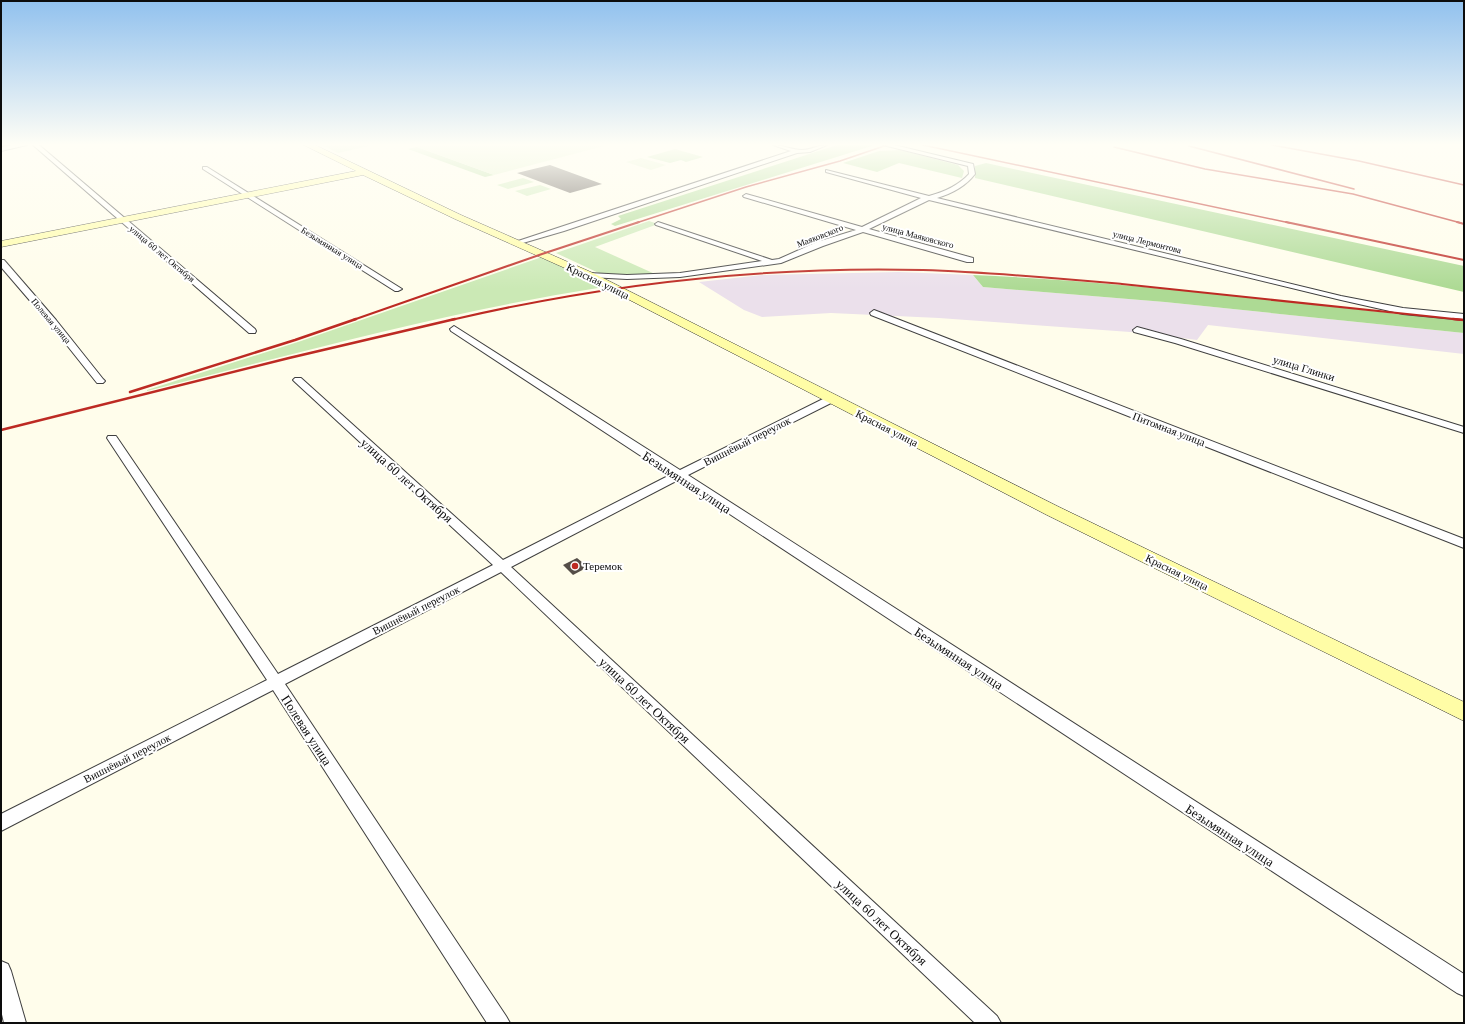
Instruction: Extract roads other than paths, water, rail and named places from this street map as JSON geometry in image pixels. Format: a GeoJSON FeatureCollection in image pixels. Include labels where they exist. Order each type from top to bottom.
{"type":"FeatureCollection","features":[{"type":"Feature","properties":{"kind":"street","name":"улица 60 лет Октября"},"geometry":{"type":"LineString","coordinates":[[90,193],[252,330]]}},
{"type":"Feature","properties":{"kind":"street","name":"Безымянная улица"},"geometry":{"type":"LineString","coordinates":[[244,193],[398,289]]}},
{"type":"Feature","properties":{"kind":"street"},"geometry":{"type":"LineString","coordinates":[[1,244],[258,193]]}},
{"type":"Feature","properties":{"kind":"street","name":"Красная улица"},"geometry":{"type":"LineString","coordinates":[[407,193],[589,275],[1046,508],[1464,712]]}},
{"type":"Feature","properties":{"kind":"street"},"geometry":{"type":"LineString","coordinates":[[516,243],[562,230],[673,193]]}},
{"type":"Feature","properties":{"kind":"street","name":"улица Лермонтова"},"geometry":{"type":"LineString","coordinates":[[909,193],[1218,270],[1333,296],[1403,311],[1464,317]]}},
{"type":"Feature","properties":{"kind":"street","name":"Маяковского"},"geometry":{"type":"LineString","coordinates":[[589,275],[627,277],[680,275],[773,263],[820,244],[861,230],[929,198],[945,193]]}},
{"type":"Feature","properties":{"kind":"street","name":"улица Маяковского"},"geometry":{"type":"LineString","coordinates":[[746,196],[970,260]]}},
{"type":"Feature","properties":{"kind":"street"},"geometry":{"type":"LineString","coordinates":[[658,224],[773,263]]}},
{"type":"Feature","properties":{"kind":"street","name":"Полевая улица"},"geometry":{"type":"LineString","coordinates":[[1,262],[53,322],[100,380]]}},
{"type":"Feature","properties":{"kind":"street","name":"Питомная улица"},"geometry":{"type":"LineString","coordinates":[[874,313],[1464,544]]}},
{"type":"Feature","properties":{"kind":"street","name":"Безымянная улица"},"geometry":{"type":"LineString","coordinates":[[454,329],[1464,986]]}},
{"type":"Feature","properties":{"kind":"street","name":"улица Глинки"},"geometry":{"type":"LineString","coordinates":[[1136,330],[1178,341],[1464,430]]}},
{"type":"Feature","properties":{"kind":"street","name":"улица 60 лет Октября"},"geometry":{"type":"LineString","coordinates":[[298,380],[502,566],[990,1023]]}},
{"type":"Feature","properties":{"kind":"street","name":"Вишнёвый переулок"},"geometry":{"type":"LineString","coordinates":[[1,823],[831,399]]}},
{"type":"Feature","properties":{"kind":"street","name":"Полевая улица"},"geometry":{"type":"LineString","coordinates":[[112,438],[276,682],[499,1023]]}},
{"type":"Feature","properties":{"kind":"street"},"geometry":{"type":"LineString","coordinates":[[1,971],[15,1023]]}},
{"type":"Feature","properties":{"kind":"railway"},"geometry":{"type":"LineString","coordinates":[[636,223],[728,193]]}},
{"type":"Feature","properties":{"kind":"railway"},"geometry":{"type":"LineString","coordinates":[[1148,193],[1290,223]]}},
{"type":"Feature","properties":{"kind":"railway"},"geometry":{"type":"LineString","coordinates":[[1346,193],[1461,223]]}},
{"type":"Feature","properties":{"kind":"railway"},"geometry":{"type":"LineString","coordinates":[[353,320],[639,222]]}},
{"type":"Feature","properties":{"kind":"railway"},"geometry":{"type":"LineString","coordinates":[[1286,222],[1464,260]]}},
{"type":"Feature","properties":{"kind":"railway"},"geometry":{"type":"LineString","coordinates":[[1457,222],[1464,224]]}},
{"type":"Feature","properties":{"kind":"railway"},"geometry":{"type":"LineString","coordinates":[[451,320],[567,296],[626,287],[744,275],[804,271],[863,270],[923,270],[1047,277],[1457,319]]}},
{"type":"Feature","properties":{"kind":"railway"},"geometry":{"type":"LineString","coordinates":[[130,392],[295,340],[356,319]]}},
{"type":"Feature","properties":{"kind":"railway"},"geometry":{"type":"LineString","coordinates":[[1,430],[289,358],[455,319]]}},
{"type":"Feature","properties":{"kind":"railway"},"geometry":{"type":"LineString","coordinates":[[1453,319],[1457,319]]}},
{"type":"Feature","properties":{"kind":"railway"},"geometry":{"type":"LineString","coordinates":[[1457,319],[1464,320]]}},
{"type":"Feature","properties":{"kind":"railway"},"geometry":{"type":"LineString","coordinates":[[1457,319],[1463,320]]}},
{"type":"Feature","properties":{"kind":"place","name":"Теремок"},"geometry":{"type":"Point","coordinates":[575,566]}}]}
